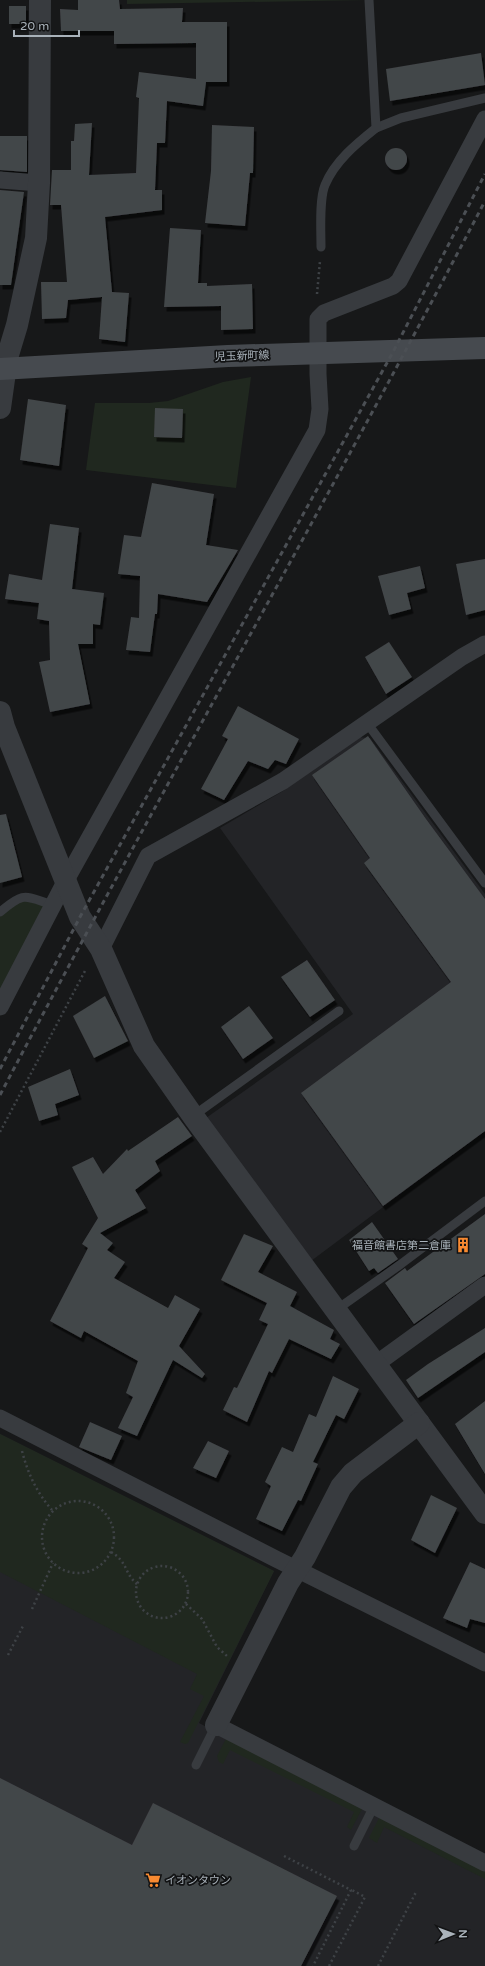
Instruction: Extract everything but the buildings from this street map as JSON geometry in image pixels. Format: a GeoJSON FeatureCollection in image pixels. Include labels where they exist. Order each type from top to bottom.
{"type":"FeatureCollection","features":[{"type":"Feature","properties":{"kind":"main road","name":"児玉新町線"},"geometry":{"type":"LineString","coordinates":[[3,368],[228,356],[485,348]]}},
{"type":"Feature","properties":{"kind":"street"},"geometry":{"type":"LineString","coordinates":[[0,408],[3,368],[36,238],[39,183],[40,0]]}},
{"type":"Feature","properties":{"kind":"street"},"geometry":{"type":"LineString","coordinates":[[0,1007],[66,880],[317,430],[320,409],[317,323],[324,313],[393,286],[399,281],[485,119]]}},
{"type":"Feature","properties":{"kind":"street"},"geometry":{"type":"LineString","coordinates":[[0,180],[39,183]]}},
{"type":"Feature","properties":{"kind":"street"},"geometry":{"type":"LineString","coordinates":[[101,949],[148,856],[283,781],[462,657],[485,644]]}},
{"type":"Feature","properties":{"kind":"street"},"geometry":{"type":"LineString","coordinates":[[0,712],[4,727],[80,917],[101,949],[144,1046],[193,1116],[419,1423],[482,1505]]}},
{"type":"Feature","properties":{"kind":"street"},"geometry":{"type":"LineString","coordinates":[[376,1364],[485,1285]]}},
{"type":"Feature","properties":{"kind":"street"},"geometry":{"type":"LineString","coordinates":[[0,1418],[297,1570],[485,1663]]}},
{"type":"Feature","properties":{"kind":"street"},"geometry":{"type":"LineString","coordinates":[[419,1423],[367,1461],[345,1482],[333,1501],[297,1570],[288,1583],[216,1725],[485,1863]]}},
{"type":"Feature","properties":{"kind":"lane"},"geometry":{"type":"LineString","coordinates":[[369,0],[376,128]]}},
{"type":"Feature","properties":{"kind":"lane"},"geometry":{"type":"LineString","coordinates":[[321,247],[321,219],[324,186],[333,170],[352,147],[376,128],[401,118],[485,98]]}},
{"type":"Feature","properties":{"kind":"lane"},"geometry":{"type":"LineString","coordinates":[[367,723],[485,883]]}},
{"type":"Feature","properties":{"kind":"lane"},"geometry":{"type":"LineString","coordinates":[[0,912],[12,901],[22,897],[28,897],[53,905]]}},
{"type":"Feature","properties":{"kind":"lane"},"geometry":{"type":"LineString","coordinates":[[193,1116],[339,1011]]}},
{"type":"Feature","properties":{"kind":"lane"},"geometry":{"type":"LineString","coordinates":[[336,1310],[401,1264],[485,1201]]}},
{"type":"Feature","properties":{"kind":"lane"},"geometry":{"type":"LineString","coordinates":[[196,1765],[216,1725]]}},
{"type":"Feature","properties":{"kind":"lane"},"geometry":{"type":"LineString","coordinates":[[354,1846],[374,1806]]}},
{"type":"Feature","properties":{"kind":"path"},"geometry":{"type":"LineString","coordinates":[[317,323],[318,281],[321,247]]}},
{"type":"Feature","properties":{"kind":"path"},"geometry":{"type":"LineString","coordinates":[[0,1132],[92,956],[101,949]]}},
{"type":"Feature","properties":{"kind":"path"},"geometry":{"type":"LineString","coordinates":[[21,1445],[32,1481],[42,1498],[52,1510]]}},
{"type":"Feature","properties":{"kind":"path"},"geometry":{"type":"LineString","coordinates":[[83,1500],[98,1507],[110,1519],[114,1541],[111,1552],[100,1565],[85,1572],[68,1572],[53,1563],[46,1554],[42,1543],[42,1531],[45,1520],[52,1510],[61,1504],[83,1500]]}},
{"type":"Feature","properties":{"kind":"path"},"geometry":{"type":"LineString","coordinates":[[111,1552],[122,1560],[133,1581],[137,1584]]}},
{"type":"Feature","properties":{"kind":"path"},"geometry":{"type":"LineString","coordinates":[[32,1609],[53,1563]]}},
{"type":"Feature","properties":{"kind":"path"},"geometry":{"type":"LineString","coordinates":[[164,1565],[173,1568],[180,1572],[188,1587],[186,1604],[174,1616],[158,1618],[149,1615],[142,1610],[138,1602],[136,1593],[137,1584],[141,1576],[147,1570],[155,1566],[164,1565]]}},
{"type":"Feature","properties":{"kind":"path"},"geometry":{"type":"LineString","coordinates":[[186,1604],[202,1619],[217,1647],[228,1657]]}},
{"type":"Feature","properties":{"kind":"path"},"geometry":{"type":"LineString","coordinates":[[8,1655],[23,1626]]}},
{"type":"Feature","properties":{"kind":"path"},"geometry":{"type":"LineString","coordinates":[[284,1856],[365,1897],[329,1966]]}},
{"type":"Feature","properties":{"kind":"path"},"geometry":{"type":"LineString","coordinates":[[313,1966],[351,1890]]}},
{"type":"Feature","properties":{"kind":"path"},"geometry":{"type":"LineString","coordinates":[[378,1966],[416,1892]]}},
{"type":"Feature","properties":{"kind":"shaded area"},"geometry":{"type":"Polygon","coordinates":[[[127,0],[369,0],[127,4],[127,0]]]}},
{"type":"Feature","properties":{"kind":"shaded area"},"geometry":{"type":"Polygon","coordinates":[[[251,377],[236,488],[86,470],[95,403],[149,403],[168,401],[223,382],[251,377]]]}},
{"type":"Feature","properties":{"kind":"shaded area"},"geometry":{"type":"Polygon","coordinates":[[[356,737],[370,738],[485,894],[485,1131],[311,1261],[206,1118],[353,1014],[220,828],[283,791],[356,737]]]}},
{"type":"Feature","properties":{"kind":"shaded area"},"geometry":{"type":"Polygon","coordinates":[[[16,899],[53,905],[0,1007],[0,912],[16,899]]]}},
{"type":"Feature","properties":{"kind":"shaded area"},"geometry":{"type":"Polygon","coordinates":[[[0,1434],[274,1571],[199,1723],[485,1870],[485,1966],[0,1966],[0,1434]]]}},
{"type":"Feature","properties":{"kind":"shaded area"},"geometry":{"type":"Polygon","coordinates":[[[0,1434],[274,1571],[188,1743],[185,1744],[180,1742],[204,1696],[190,1689],[197,1674],[0,1572],[0,1434]]]}},
{"type":"Feature","properties":{"kind":"shaded area"},"geometry":{"type":"Polygon","coordinates":[[[227,1737],[363,1807],[351,1830],[347,1827],[354,1812],[230,1750],[223,1764],[219,1762],[217,1756],[227,1737]]]}},
{"type":"Feature","properties":{"kind":"shaded area"},"geometry":{"type":"Polygon","coordinates":[[[380,1816],[485,1870],[485,1879],[384,1827],[377,1843],[369,1838],[380,1816]]]}},
{"type":"Feature","properties":{"kind":"railway"},"geometry":{"type":"LineString","coordinates":[[0,1069],[80,917],[393,352],[485,174]]}},
{"type":"Feature","properties":{"kind":"railway"},"geometry":{"type":"LineString","coordinates":[[0,1095],[120,871],[426,313],[485,201]]}},
{"type":"Feature","properties":{"kind":"place","name":"福音館書店第二倉庫"},"geometry":{"type":"Point","coordinates":[463,1245]}},
{"type":"Feature","properties":{"kind":"place","name":"イオンタウン"},"geometry":{"type":"Point","coordinates":[153,1880]}}]}
